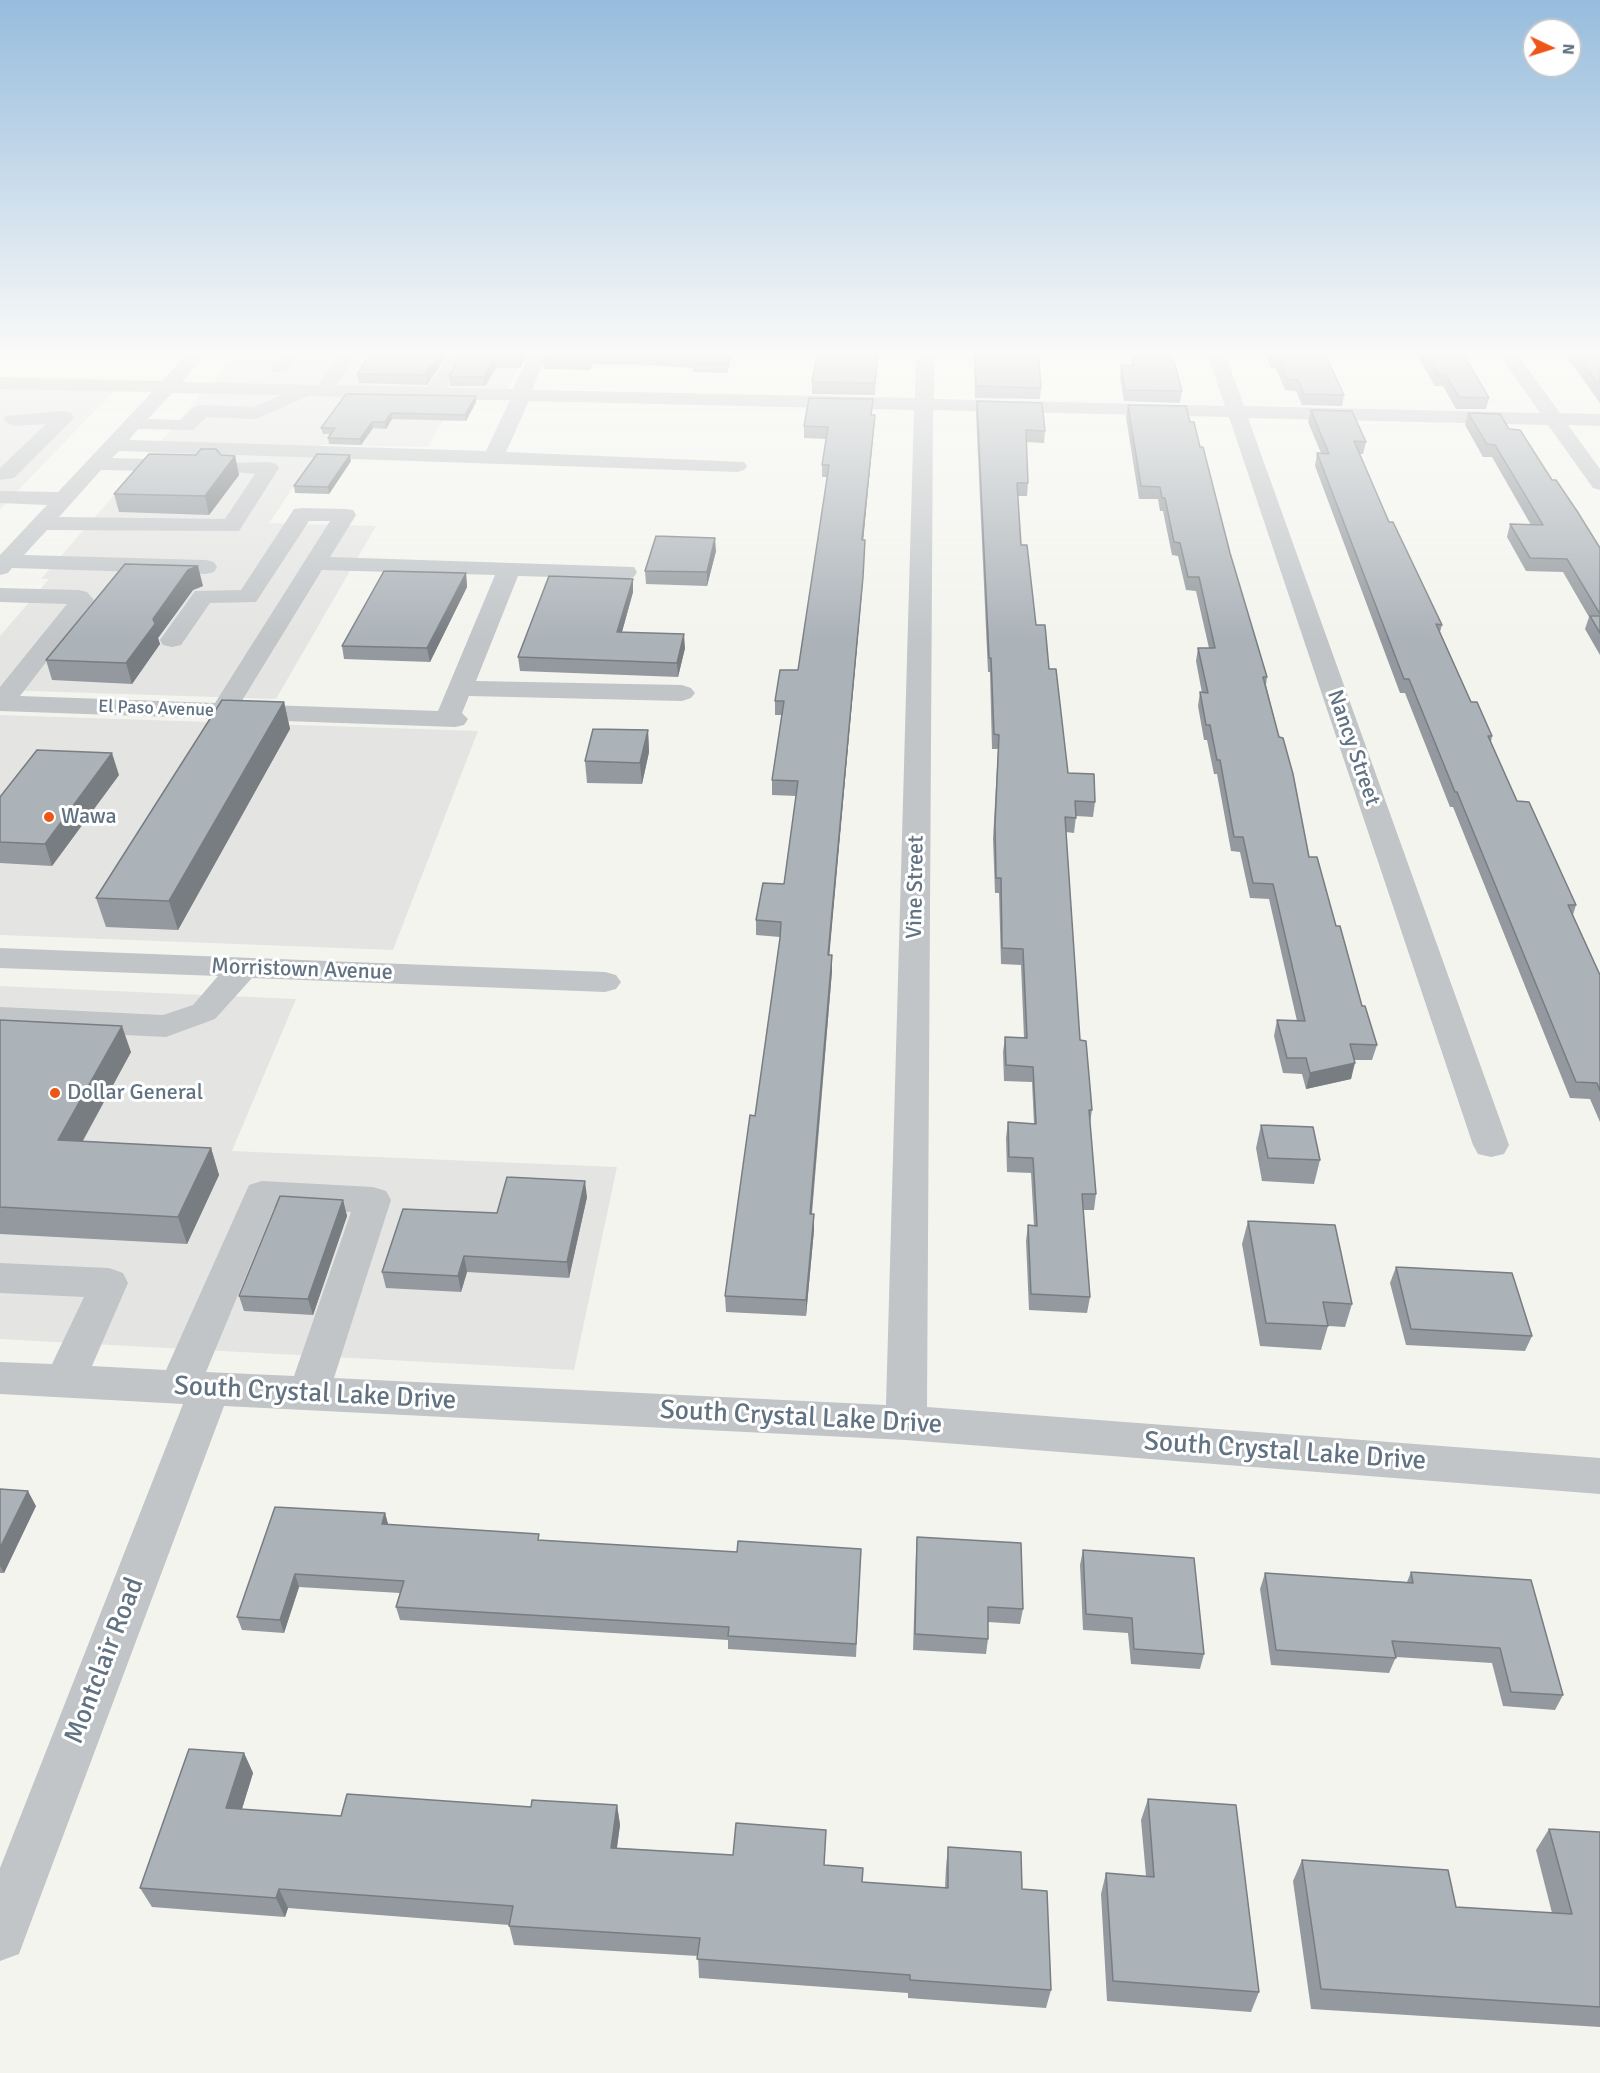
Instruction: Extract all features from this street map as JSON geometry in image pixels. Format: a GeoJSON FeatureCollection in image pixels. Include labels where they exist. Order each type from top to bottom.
{"type":"FeatureCollection","features":[{"type":"Feature","properties":{"kind":"street"},"geometry":{"type":"LineString","coordinates":[[4,474],[33,447]]}},
{"type":"Feature","properties":{"kind":"street"},"geometry":{"type":"LineString","coordinates":[[3,565],[112,447]]}},
{"type":"Feature","properties":{"kind":"street"},"geometry":{"type":"LineString","coordinates":[[161,447],[737,466]]}},
{"type":"Feature","properties":{"kind":"street"},"geometry":{"type":"LineString","coordinates":[[492,459],[498,447]]}},
{"type":"Feature","properties":{"kind":"street","name":"Vine Street"},"geometry":{"type":"LineString","coordinates":[[906,1423],[923,447]]}},
{"type":"Feature","properties":{"kind":"street","name":"Nancy Street"},"geometry":{"type":"LineString","coordinates":[[1248,447],[1491,1145]]}},
{"type":"Feature","properties":{"kind":"street"},"geometry":{"type":"LineString","coordinates":[[1574,447],[1600,484]]}},
{"type":"Feature","properties":{"kind":"street"},"geometry":{"type":"LineString","coordinates":[[42,523],[231,526],[269,468],[96,464]]}},
{"type":"Feature","properties":{"kind":"street"},"geometry":{"type":"LineString","coordinates":[[135,483],[150,465]]}},
{"type":"Feature","properties":{"kind":"street"},"geometry":{"type":"LineString","coordinates":[[0,497],[64,499]]}},
{"type":"Feature","properties":{"kind":"street"},"geometry":{"type":"LineString","coordinates":[[100,524],[116,507]]}},
{"type":"Feature","properties":{"kind":"street"},"geometry":{"type":"LineString","coordinates":[[172,640],[203,596],[248,597],[302,514],[345,515],[223,711]]}},
{"type":"Feature","properties":{"kind":"street"},"geometry":{"type":"LineString","coordinates":[[314,563],[626,572]]}},
{"type":"Feature","properties":{"kind":"street"},"geometry":{"type":"LineString","coordinates":[[3,565],[206,567]]}},
{"type":"Feature","properties":{"kind":"street"},"geometry":{"type":"LineString","coordinates":[[509,569],[460,688],[682,693]]}},
{"type":"Feature","properties":{"kind":"street"},"geometry":{"type":"LineString","coordinates":[[0,595],[79,597],[82,600],[1,703]]}},
{"type":"Feature","properties":{"kind":"street","name":"El Paso Avenue"},"geometry":{"type":"LineString","coordinates":[[1,703],[451,719],[460,688]]}},
{"type":"Feature","properties":{"kind":"street","name":"Morristown Avenue"},"geometry":{"type":"LineString","coordinates":[[0,958],[604,982]]}},
{"type":"Feature","properties":{"kind":"street"},"geometry":{"type":"LineString","coordinates":[[0,1018],[166,1026],[204,1012],[243,968]]}},
{"type":"Feature","properties":{"kind":"street","name":"Montclair Road"},"geometry":{"type":"LineString","coordinates":[[0,1935],[262,1194],[373,1200],[309,1393]]}},
{"type":"Feature","properties":{"kind":"street"},"geometry":{"type":"LineString","coordinates":[[0,1278],[109,1283],[64,1381]]}},
{"type":"Feature","properties":{"kind":"street","name":"South Crystal Lake Drive"},"geometry":{"type":"LineString","coordinates":[[0,1378],[906,1423],[1600,1476]]}},
{"type":"Feature","properties":{"kind":"shaded area"},"geometry":{"type":"Polygon","coordinates":[[[0,447],[60,447],[0,509],[0,447]]]}},
{"type":"Feature","properties":{"kind":"shaded area"},"geometry":{"type":"Polygon","coordinates":[[[156,447],[321,447],[269,523],[376,526],[276,699],[0,690],[0,636],[49,579],[41,579],[156,447]]]}},
{"type":"Feature","properties":{"kind":"shaded area"},"geometry":{"type":"Polygon","coordinates":[[[0,715],[478,731],[393,950],[0,935],[0,715]]]}},
{"type":"Feature","properties":{"kind":"shaded area"},"geometry":{"type":"Polygon","coordinates":[[[0,986],[296,999],[232,1151],[617,1167],[574,1370],[0,1339],[0,986]]]}},
{"type":"Feature","properties":{"kind":"building"},"geometry":{"type":"Polygon","coordinates":[[[825,447],[872,447],[862,540],[865,540],[863,577],[828,955],[832,955],[810,1214],[814,1214],[806,1300],[725,1296],[750,1115],[755,1116],[780,938],[781,922],[756,920],[763,883],[784,884],[798,781],[772,780],[784,701],[775,701],[780,670],[798,670],[829,465],[822,465],[825,447]]]}},
{"type":"Feature","properties":{"kind":"building"},"geometry":{"type":"Polygon","coordinates":[[[979,447],[1027,447],[1028,483],[1017,483],[1021,545],[1027,545],[1036,625],[1045,625],[1049,669],[1056,669],[1068,773],[1094,774],[1095,802],[1075,801],[1076,818],[1065,817],[1080,1040],[1086,1041],[1092,1110],[1089,1110],[1096,1194],[1082,1194],[1090,1297],[1031,1294],[1028,1225],[1037,1226],[1033,1158],[1009,1157],[1008,1122],[1036,1124],[1033,1067],[1006,1065],[1005,1037],[1027,1038],[1023,949],[1002,948],[1001,878],[996,878],[995,825],[999,735],[994,734],[991,658],[989,658],[979,447]]]}},
{"type":"Feature","properties":{"kind":"building"},"geometry":{"type":"Polygon","coordinates":[[[1135,447],[1203,447],[1230,553],[1267,677],[1263,677],[1279,737],[1283,738],[1293,774],[1309,857],[1317,857],[1336,926],[1340,926],[1362,1006],[1365,1006],[1377,1045],[1350,1044],[1355,1063],[1310,1073],[1306,1058],[1287,1058],[1277,1020],[1305,1021],[1273,884],[1253,883],[1243,837],[1234,837],[1220,760],[1217,760],[1210,725],[1206,725],[1200,692],[1208,693],[1198,648],[1215,648],[1199,577],[1188,577],[1180,543],[1174,542],[1165,498],[1162,498],[1160,487],[1141,486],[1135,447]]]}},
{"type":"Feature","properties":{"kind":"building"},"geometry":{"type":"Polygon","coordinates":[[[1326,447],[1356,447],[1389,522],[1393,522],[1442,625],[1436,624],[1471,702],[1477,702],[1492,736],[1488,736],[1517,801],[1529,802],[1576,905],[1568,905],[1600,975],[1600,1091],[1597,1083],[1576,1082],[1409,679],[1404,679],[1317,453],[1329,454],[1326,447]]]}},
{"type":"Feature","properties":{"kind":"building"},"geometry":{"type":"Polygon","coordinates":[[[1496,447],[1531,447],[1552,480],[1556,480],[1600,548],[1600,614],[1567,559],[1530,558],[1510,524],[1543,525],[1496,447]]]}},
{"type":"Feature","properties":{"kind":"building"},"geometry":{"type":"Polygon","coordinates":[[[201,449],[216,449],[221,455],[235,456],[205,496],[114,494],[149,454],[196,455],[201,449]]]}},
{"type":"Feature","properties":{"kind":"building"},"geometry":{"type":"Polygon","coordinates":[[[317,454],[350,455],[328,487],[294,486],[317,454]]]}},
{"type":"Feature","properties":{"kind":"building"},"geometry":{"type":"Polygon","coordinates":[[[656,536],[715,538],[707,572],[645,571],[656,536]]]}},
{"type":"Feature","properties":{"kind":"building"},"geometry":{"type":"Polygon","coordinates":[[[125,564],[198,566],[188,570],[153,619],[155,624],[126,663],[46,660],[125,564]]]}},
{"type":"Feature","properties":{"kind":"building"},"geometry":{"type":"Polygon","coordinates":[[[384,571],[466,573],[427,648],[342,646],[384,571]]]}},
{"type":"Feature","properties":{"kind":"building"},"geometry":{"type":"Polygon","coordinates":[[[549,576],[633,579],[617,632],[684,634],[677,663],[518,657],[549,576]]]}},
{"type":"Feature","properties":{"kind":"building"},"geometry":{"type":"Polygon","coordinates":[[[1590,616],[1600,616],[1600,633],[1590,616]]]}},
{"type":"Feature","properties":{"kind":"building"},"geometry":{"type":"Polygon","coordinates":[[[222,700],[284,702],[169,901],[96,898],[222,700]]]}},
{"type":"Feature","properties":{"kind":"building"},"geometry":{"type":"Polygon","coordinates":[[[593,729],[648,730],[640,763],[585,761],[593,729]]]}},
{"type":"Feature","properties":{"kind":"building"},"geometry":{"type":"Polygon","coordinates":[[[37,750],[112,753],[45,844],[0,842],[0,797],[37,750]]]}},
{"type":"Feature","properties":{"kind":"building"},"geometry":{"type":"Polygon","coordinates":[[[0,1020],[122,1026],[58,1140],[211,1148],[178,1217],[0,1207],[0,1020]]]}},
{"type":"Feature","properties":{"kind":"building"},"geometry":{"type":"Polygon","coordinates":[[[1261,1125],[1313,1127],[1320,1160],[1268,1158],[1261,1125]]]}},
{"type":"Feature","properties":{"kind":"building"},"geometry":{"type":"Polygon","coordinates":[[[507,1177],[585,1181],[567,1262],[464,1256],[458,1276],[382,1272],[403,1209],[497,1213],[507,1177]]]}},
{"type":"Feature","properties":{"kind":"building"},"geometry":{"type":"Polygon","coordinates":[[[280,1196],[343,1200],[308,1299],[239,1296],[280,1196]]]}},
{"type":"Feature","properties":{"kind":"building"},"geometry":{"type":"Polygon","coordinates":[[[1248,1221],[1335,1225],[1352,1304],[1323,1302],[1328,1326],[1266,1323],[1248,1221]]]}},
{"type":"Feature","properties":{"kind":"building"},"geometry":{"type":"Polygon","coordinates":[[[1396,1267],[1512,1273],[1532,1336],[1411,1329],[1396,1267]]]}},
{"type":"Feature","properties":{"kind":"building"},"geometry":{"type":"Polygon","coordinates":[[[0,1489],[28,1491],[0,1548],[0,1489]]]}},
{"type":"Feature","properties":{"kind":"building"},"geometry":{"type":"Polygon","coordinates":[[[275,1507],[385,1513],[382,1524],[539,1534],[538,1540],[737,1552],[738,1541],[861,1549],[856,1644],[728,1636],[729,1627],[396,1607],[404,1581],[295,1574],[280,1620],[237,1617],[275,1507]]]}},
{"type":"Feature","properties":{"kind":"building"},"geometry":{"type":"Polygon","coordinates":[[[917,1537],[1021,1543],[1023,1609],[988,1607],[988,1639],[915,1634],[917,1537]]]}},
{"type":"Feature","properties":{"kind":"building"},"geometry":{"type":"Polygon","coordinates":[[[1083,1550],[1194,1558],[1204,1654],[1134,1649],[1132,1618],[1086,1614],[1083,1550]]]}},
{"type":"Feature","properties":{"kind":"building"},"geometry":{"type":"Polygon","coordinates":[[[1411,1572],[1531,1580],[1563,1695],[1511,1692],[1500,1648],[1392,1641],[1396,1658],[1276,1650],[1265,1573],[1413,1583],[1411,1572]]]}},
{"type":"Feature","properties":{"kind":"building"},"geometry":{"type":"Polygon","coordinates":[[[189,1749],[244,1753],[226,1808],[341,1816],[347,1794],[531,1807],[532,1800],[617,1805],[611,1848],[733,1855],[736,1823],[826,1830],[824,1865],[863,1868],[862,1882],[948,1888],[948,1847],[1021,1852],[1022,1889],[1047,1891],[1051,1990],[910,1980],[910,1975],[697,1959],[700,1938],[509,1926],[513,1906],[279,1889],[276,1898],[140,1888],[189,1749]]]}},
{"type":"Feature","properties":{"kind":"building"},"geometry":{"type":"Polygon","coordinates":[[[1148,1799],[1236,1805],[1259,1992],[1113,1981],[1106,1873],[1154,1877],[1148,1799]]]}},
{"type":"Feature","properties":{"kind":"building"},"geometry":{"type":"Polygon","coordinates":[[[1549,1829],[1600,1832],[1600,2007],[1321,1989],[1302,1860],[1448,1870],[1456,1907],[1572,1914],[1549,1829]]]}},
{"type":"Feature","properties":{"kind":"place","name":"Wawa"},"geometry":{"type":"Point","coordinates":[49,817]}},
{"type":"Feature","properties":{"kind":"place","name":"Dollar General"},"geometry":{"type":"Point","coordinates":[55,1093]}}]}
